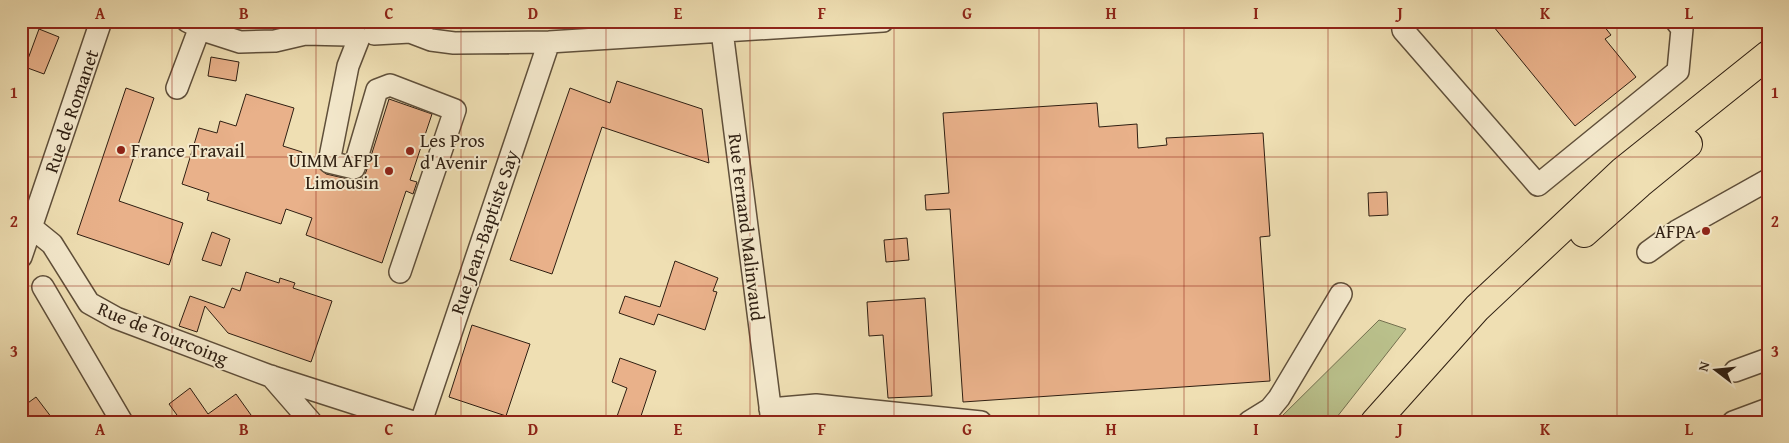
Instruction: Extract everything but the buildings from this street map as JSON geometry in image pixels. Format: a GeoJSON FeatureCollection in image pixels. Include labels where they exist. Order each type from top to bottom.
{"type":"FeatureCollection","features":[{"type":"Feature","properties":{"kind":"main road"},"geometry":{"type":"LineString","coordinates":[[1375,422],[1478,308],[1623,172],[1768,56]]}},
{"type":"Feature","properties":{"kind":"main road"},"geometry":{"type":"LineString","coordinates":[[1396,422],[1490,319],[1639,184],[1768,78]]}},
{"type":"Feature","properties":{"kind":"street","name":"Rue de Romanet"},"geometry":{"type":"LineString","coordinates":[[21,257],[101,21]]}},
{"type":"Feature","properties":{"kind":"street"},"geometry":{"type":"LineString","coordinates":[[1402,21],[1403,30],[1538,185],[1678,71],[1682,29],[1676,21]]}},
{"type":"Feature","properties":{"kind":"street"},"geometry":{"type":"LineString","coordinates":[[177,88],[194,24],[240,42],[276,41],[312,27],[360,30],[404,27],[431,40],[454,43],[549,42],[871,22]]}},
{"type":"Feature","properties":{"kind":"street"},"geometry":{"type":"LineString","coordinates":[[360,30],[348,66],[330,162],[354,168],[377,90],[390,85],[454,110],[400,272]]}},
{"type":"Feature","properties":{"kind":"street","name":"Rue Fernand Malinvaud"},"geometry":{"type":"LineString","coordinates":[[722,32],[771,415]]}},
{"type":"Feature","properties":{"kind":"street","name":"Rue Jean-Baptiste Say"},"geometry":{"type":"LineString","coordinates":[[421,422],[549,42]]}},
{"type":"Feature","properties":{"kind":"street"},"geometry":{"type":"LineString","coordinates":[[1648,252],[1677,231],[1768,180]]}},
{"type":"Feature","properties":{"kind":"street","name":"Rue de Tourcoing"},"geometry":{"type":"LineString","coordinates":[[31,227],[52,244],[89,303],[116,318],[270,376],[413,422]]}},
{"type":"Feature","properties":{"kind":"street"},"geometry":{"type":"LineString","coordinates":[[43,287],[122,422]]}},
{"type":"Feature","properties":{"kind":"street"},"geometry":{"type":"LineString","coordinates":[[1249,422],[1270,409],[1279,398],[1341,294]]}},
{"type":"Feature","properties":{"kind":"street"},"geometry":{"type":"LineString","coordinates":[[1735,371],[1768,359]]}},
{"type":"Feature","properties":{"kind":"street","name":"Rue de Tourcoing"},"geometry":{"type":"LineString","coordinates":[[270,376],[311,422]]}},
{"type":"Feature","properties":{"kind":"street"},"geometry":{"type":"LineString","coordinates":[[771,415],[816,405],[981,422]]}},
{"type":"Feature","properties":{"kind":"street"},"geometry":{"type":"LineString","coordinates":[[1733,422],[1768,408]]}},
{"type":"Feature","properties":{"kind":"green space"},"geometry":{"type":"Polygon","coordinates":[[[1379,320],[1406,329],[1333,422],[1276,422],[1379,320]]]}},
{"type":"Feature","properties":{"kind":"place","name":"France Travail"},"geometry":{"type":"Point","coordinates":[121,150]}},
{"type":"Feature","properties":{"kind":"place","name":"Les Pros d'Avenir"},"geometry":{"type":"Point","coordinates":[410,151]}},
{"type":"Feature","properties":{"kind":"place","name":"UIMM AFPI Limousin"},"geometry":{"type":"Point","coordinates":[389,171]}},
{"type":"Feature","properties":{"kind":"place","name":"AFPA"},"geometry":{"type":"Point","coordinates":[1706,231]}}]}
